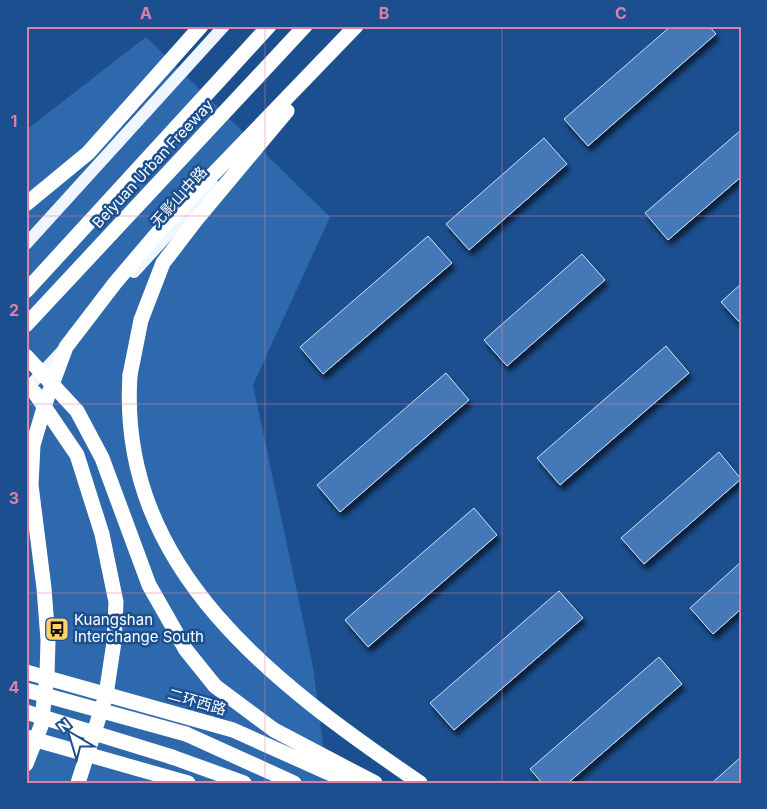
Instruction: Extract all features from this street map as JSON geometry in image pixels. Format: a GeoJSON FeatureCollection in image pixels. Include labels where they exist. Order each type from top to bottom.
{"type":"FeatureCollection","features":[{"type":"Feature","properties":{"kind":"highway"},"geometry":{"type":"LineString","coordinates":[[26,204],[88,153],[200,26]]}},
{"type":"Feature","properties":{"kind":"highway","name":"Beiyuan Urban Freeway"},"geometry":{"type":"LineString","coordinates":[[26,292],[269,26]]}},
{"type":"Feature","properties":{"kind":"highway","name":"Beiyuan Urban Freeway"},"geometry":{"type":"LineString","coordinates":[[26,325],[305,26]]}},
{"type":"Feature","properties":{"kind":"highway"},"geometry":{"type":"LineString","coordinates":[[26,764],[41,726],[47,676],[48,640],[44,588],[31,485],[34,446],[46,402],[66,347],[115,283],[166,223],[356,26]]}},
{"type":"Feature","properties":{"kind":"highway"},"geometry":{"type":"LineString","coordinates":[[343,40],[163,263],[141,320],[130,375],[128,404],[131,445],[138,477],[152,515],[176,559],[208,605],[255,658],[318,711],[420,783]]}},
{"type":"Feature","properties":{"kind":"highway"},"geometry":{"type":"LineString","coordinates":[[26,194],[49,187]]}},
{"type":"Feature","properties":{"kind":"highway"},"geometry":{"type":"LineString","coordinates":[[26,356],[77,411],[102,458],[149,585],[186,650],[209,679],[215,686],[274,730],[374,783]]}},
{"type":"Feature","properties":{"kind":"highway"},"geometry":{"type":"LineString","coordinates":[[26,385],[35,394],[77,455],[102,534],[116,602],[114,642],[106,695],[78,783]]}},
{"type":"Feature","properties":{"kind":"highway","name":"二环西路"},"geometry":{"type":"LineString","coordinates":[[26,672],[233,730],[351,783]]}},
{"type":"Feature","properties":{"kind":"highway"},"geometry":{"type":"LineString","coordinates":[[26,690],[186,734],[294,783]]}},
{"type":"Feature","properties":{"kind":"highway"},"geometry":{"type":"LineString","coordinates":[[26,712],[172,757],[244,783]]}},
{"type":"Feature","properties":{"kind":"highway"},"geometry":{"type":"LineString","coordinates":[[26,736],[188,783]]}},
{"type":"Feature","properties":{"kind":"main road"},"geometry":{"type":"LineString","coordinates":[[26,244],[224,26]]}},
{"type":"Feature","properties":{"kind":"main road","name":"无影山中路"},"geometry":{"type":"LineString","coordinates":[[26,390],[356,26]]}},
{"type":"Feature","properties":{"kind":"shaded area"},"geometry":{"type":"Polygon","coordinates":[[[146,37],[330,217],[253,385],[313,667],[328,783],[26,783],[26,130],[146,37]]]}},
{"type":"Feature","properties":{"kind":"building"},"geometry":{"type":"Polygon","coordinates":[[[671,26],[709,26],[716,34],[588,146],[564,119],[671,26]]]}},
{"type":"Feature","properties":{"kind":"building"},"geometry":{"type":"Polygon","coordinates":[[[741,130],[741,177],[668,240],[645,213],[741,130]]]}},
{"type":"Feature","properties":{"kind":"building"},"geometry":{"type":"Polygon","coordinates":[[[544,138],[567,164],[469,250],[446,224],[544,138]]]}},
{"type":"Feature","properties":{"kind":"building"},"geometry":{"type":"Polygon","coordinates":[[[428,236],[452,263],[323,374],[300,347],[428,236]]]}},
{"type":"Feature","properties":{"kind":"building"},"geometry":{"type":"Polygon","coordinates":[[[582,254],[605,280],[507,366],[484,340],[582,254]]]}},
{"type":"Feature","properties":{"kind":"building"},"geometry":{"type":"Polygon","coordinates":[[[741,284],[741,324],[721,302],[741,284]]]}},
{"type":"Feature","properties":{"kind":"building"},"geometry":{"type":"Polygon","coordinates":[[[666,346],[689,373],[560,485],[537,458],[666,346]]]}},
{"type":"Feature","properties":{"kind":"building"},"geometry":{"type":"Polygon","coordinates":[[[446,373],[469,400],[340,512],[317,485],[446,373]]]}},
{"type":"Feature","properties":{"kind":"building"},"geometry":{"type":"Polygon","coordinates":[[[719,452],[741,479],[644,564],[621,538],[719,452]]]}},
{"type":"Feature","properties":{"kind":"building"},"geometry":{"type":"Polygon","coordinates":[[[474,508],[497,535],[368,647],[345,620],[474,508]]]}},
{"type":"Feature","properties":{"kind":"building"},"geometry":{"type":"Polygon","coordinates":[[[741,562],[741,609],[713,634],[690,608],[741,562]]]}},
{"type":"Feature","properties":{"kind":"building"},"geometry":{"type":"Polygon","coordinates":[[[559,591],[583,618],[454,730],[430,703],[559,591]]]}},
{"type":"Feature","properties":{"kind":"building"},"geometry":{"type":"Polygon","coordinates":[[[659,657],[682,684],[568,783],[542,783],[530,769],[659,657]]]}},
{"type":"Feature","properties":{"kind":"building"},"geometry":{"type":"Polygon","coordinates":[[[741,757],[741,783],[712,783],[741,757]]]}},
{"type":"Feature","properties":{"kind":"place","name":"Kuangshan Interchange South"},"geometry":{"type":"Point","coordinates":[57,629]}}]}
